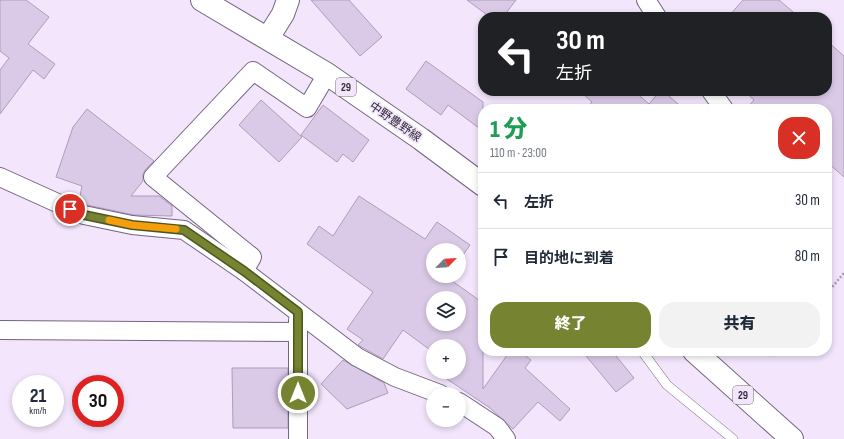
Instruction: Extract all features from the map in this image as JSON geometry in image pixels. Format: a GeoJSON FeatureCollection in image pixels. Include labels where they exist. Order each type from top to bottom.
{"type":"FeatureCollection","features":[{"type":"Feature","properties":{"kind":"main road","name":"中野豊野線"},"geometry":{"type":"LineString","coordinates":[[202,0],[327,74],[421,139],[478,181]]}},
{"type":"Feature","properties":{"kind":"main road"},"geometry":{"type":"LineString","coordinates":[[268,38],[283,14],[288,0]]}},
{"type":"Feature","properties":{"kind":"main road","name":"29"},"geometry":{"type":"LineString","coordinates":[[700,356],[792,439]]}},
{"type":"Feature","properties":{"kind":"street"},"geometry":{"type":"LineString","coordinates":[[646,0],[654,12]]}},
{"type":"Feature","properties":{"kind":"street"},"geometry":{"type":"LineString","coordinates":[[244,271],[252,257],[153,177],[253,71],[308,108],[327,74]]}},
{"type":"Feature","properties":{"kind":"street"},"geometry":{"type":"LineString","coordinates":[[0,177],[84,215],[132,225],[184,230],[244,271],[357,357],[395,377],[426,389]]}},
{"type":"Feature","properties":{"kind":"street"},"geometry":{"type":"LineString","coordinates":[[298,312],[298,439]]}},
{"type":"Feature","properties":{"kind":"street"},"geometry":{"type":"LineString","coordinates":[[0,330],[298,332]]}},
{"type":"Feature","properties":{"kind":"street"},"geometry":{"type":"LineString","coordinates":[[466,407],[497,427],[506,439]]}},
{"type":"Feature","properties":{"kind":"lane"},"geometry":{"type":"LineString","coordinates":[[646,356],[667,385],[733,439]]}},
{"type":"Feature","properties":{"kind":"path"},"geometry":{"type":"LineString","coordinates":[[832,287],[844,272]]}},
{"type":"Feature","properties":{"kind":"building"},"geometry":{"type":"Polygon","coordinates":[[[0,0],[26,0],[49,17],[28,44],[55,64],[44,79],[33,70],[0,114],[0,70],[9,58],[0,51],[0,0]]]}},
{"type":"Feature","properties":{"kind":"building"},"geometry":{"type":"Polygon","coordinates":[[[311,0],[349,0],[382,37],[360,56],[311,0]]]}},
{"type":"Feature","properties":{"kind":"building"},"geometry":{"type":"Polygon","coordinates":[[[467,0],[516,0],[507,12],[483,12],[467,0]]]}},
{"type":"Feature","properties":{"kind":"building"},"geometry":{"type":"Polygon","coordinates":[[[743,0],[779,0],[793,12],[732,12],[743,0]]]}},
{"type":"Feature","properties":{"kind":"building"},"geometry":{"type":"Polygon","coordinates":[[[832,45],[844,56],[844,177],[832,166],[832,104],[750,104],[754,100],[750,96],[832,96],[832,45]]]}},
{"type":"Feature","properties":{"kind":"building"},"geometry":{"type":"Polygon","coordinates":[[[426,61],[483,102],[483,104],[478,104],[478,127],[448,105],[441,115],[406,89],[426,61]]]}},
{"type":"Feature","properties":{"kind":"building"},"geometry":{"type":"Polygon","coordinates":[[[585,96],[640,96],[649,104],[590,104],[592,102],[585,96]]]}},
{"type":"Feature","properties":{"kind":"building"},"geometry":{"type":"Polygon","coordinates":[[[656,96],[669,96],[678,104],[649,104],[656,96]]]}},
{"type":"Feature","properties":{"kind":"building"},"geometry":{"type":"Polygon","coordinates":[[[261,100],[302,137],[279,162],[239,125],[261,100]]]}},
{"type":"Feature","properties":{"kind":"building"},"geometry":{"type":"Polygon","coordinates":[[[323,105],[369,140],[353,162],[343,154],[337,162],[301,135],[323,105]]]}},
{"type":"Feature","properties":{"kind":"building"},"geometry":{"type":"Polygon","coordinates":[[[87,109],[154,161],[145,170],[143,181],[131,196],[159,196],[172,206],[172,216],[134,215],[87,205],[79,201],[82,186],[56,177],[73,127],[87,109]]]}},
{"type":"Feature","properties":{"kind":"building"},"geometry":{"type":"Polygon","coordinates":[[[359,196],[425,239],[437,222],[470,245],[466,251],[466,243],[426,243],[426,283],[455,283],[478,299],[478,356],[483,356],[483,389],[506,356],[526,356],[531,360],[525,368],[570,409],[560,421],[538,402],[513,429],[490,408],[466,392],[466,387],[459,387],[447,379],[466,379],[466,339],[426,339],[426,347],[403,330],[383,359],[358,345],[363,340],[347,329],[373,292],[307,244],[319,226],[333,236],[359,196]]]}},
{"type":"Feature","properties":{"kind":"building"},"geometry":{"type":"Polygon","coordinates":[[[586,356],[616,356],[634,378],[616,392],[586,356]]]}},
{"type":"Feature","properties":{"kind":"building"},"geometry":{"type":"Polygon","coordinates":[[[343,360],[384,383],[388,393],[347,409],[321,384],[343,360]]]}},
{"type":"Feature","properties":{"kind":"building"},"geometry":{"type":"Polygon","coordinates":[[[232,368],[288,368],[288,428],[233,428],[232,368]]]}},
{"type":"Feature","properties":{"kind":"slow traffic"},"geometry":{"type":"LineString","coordinates":[[109,220],[132,225],[176,229]]}},
{"type":"Feature","properties":{"kind":"route"},"geometry":{"type":"LineString","coordinates":[[70,209],[84,215],[132,225],[184,230],[244,271],[298,312],[298,393]]}}]}
